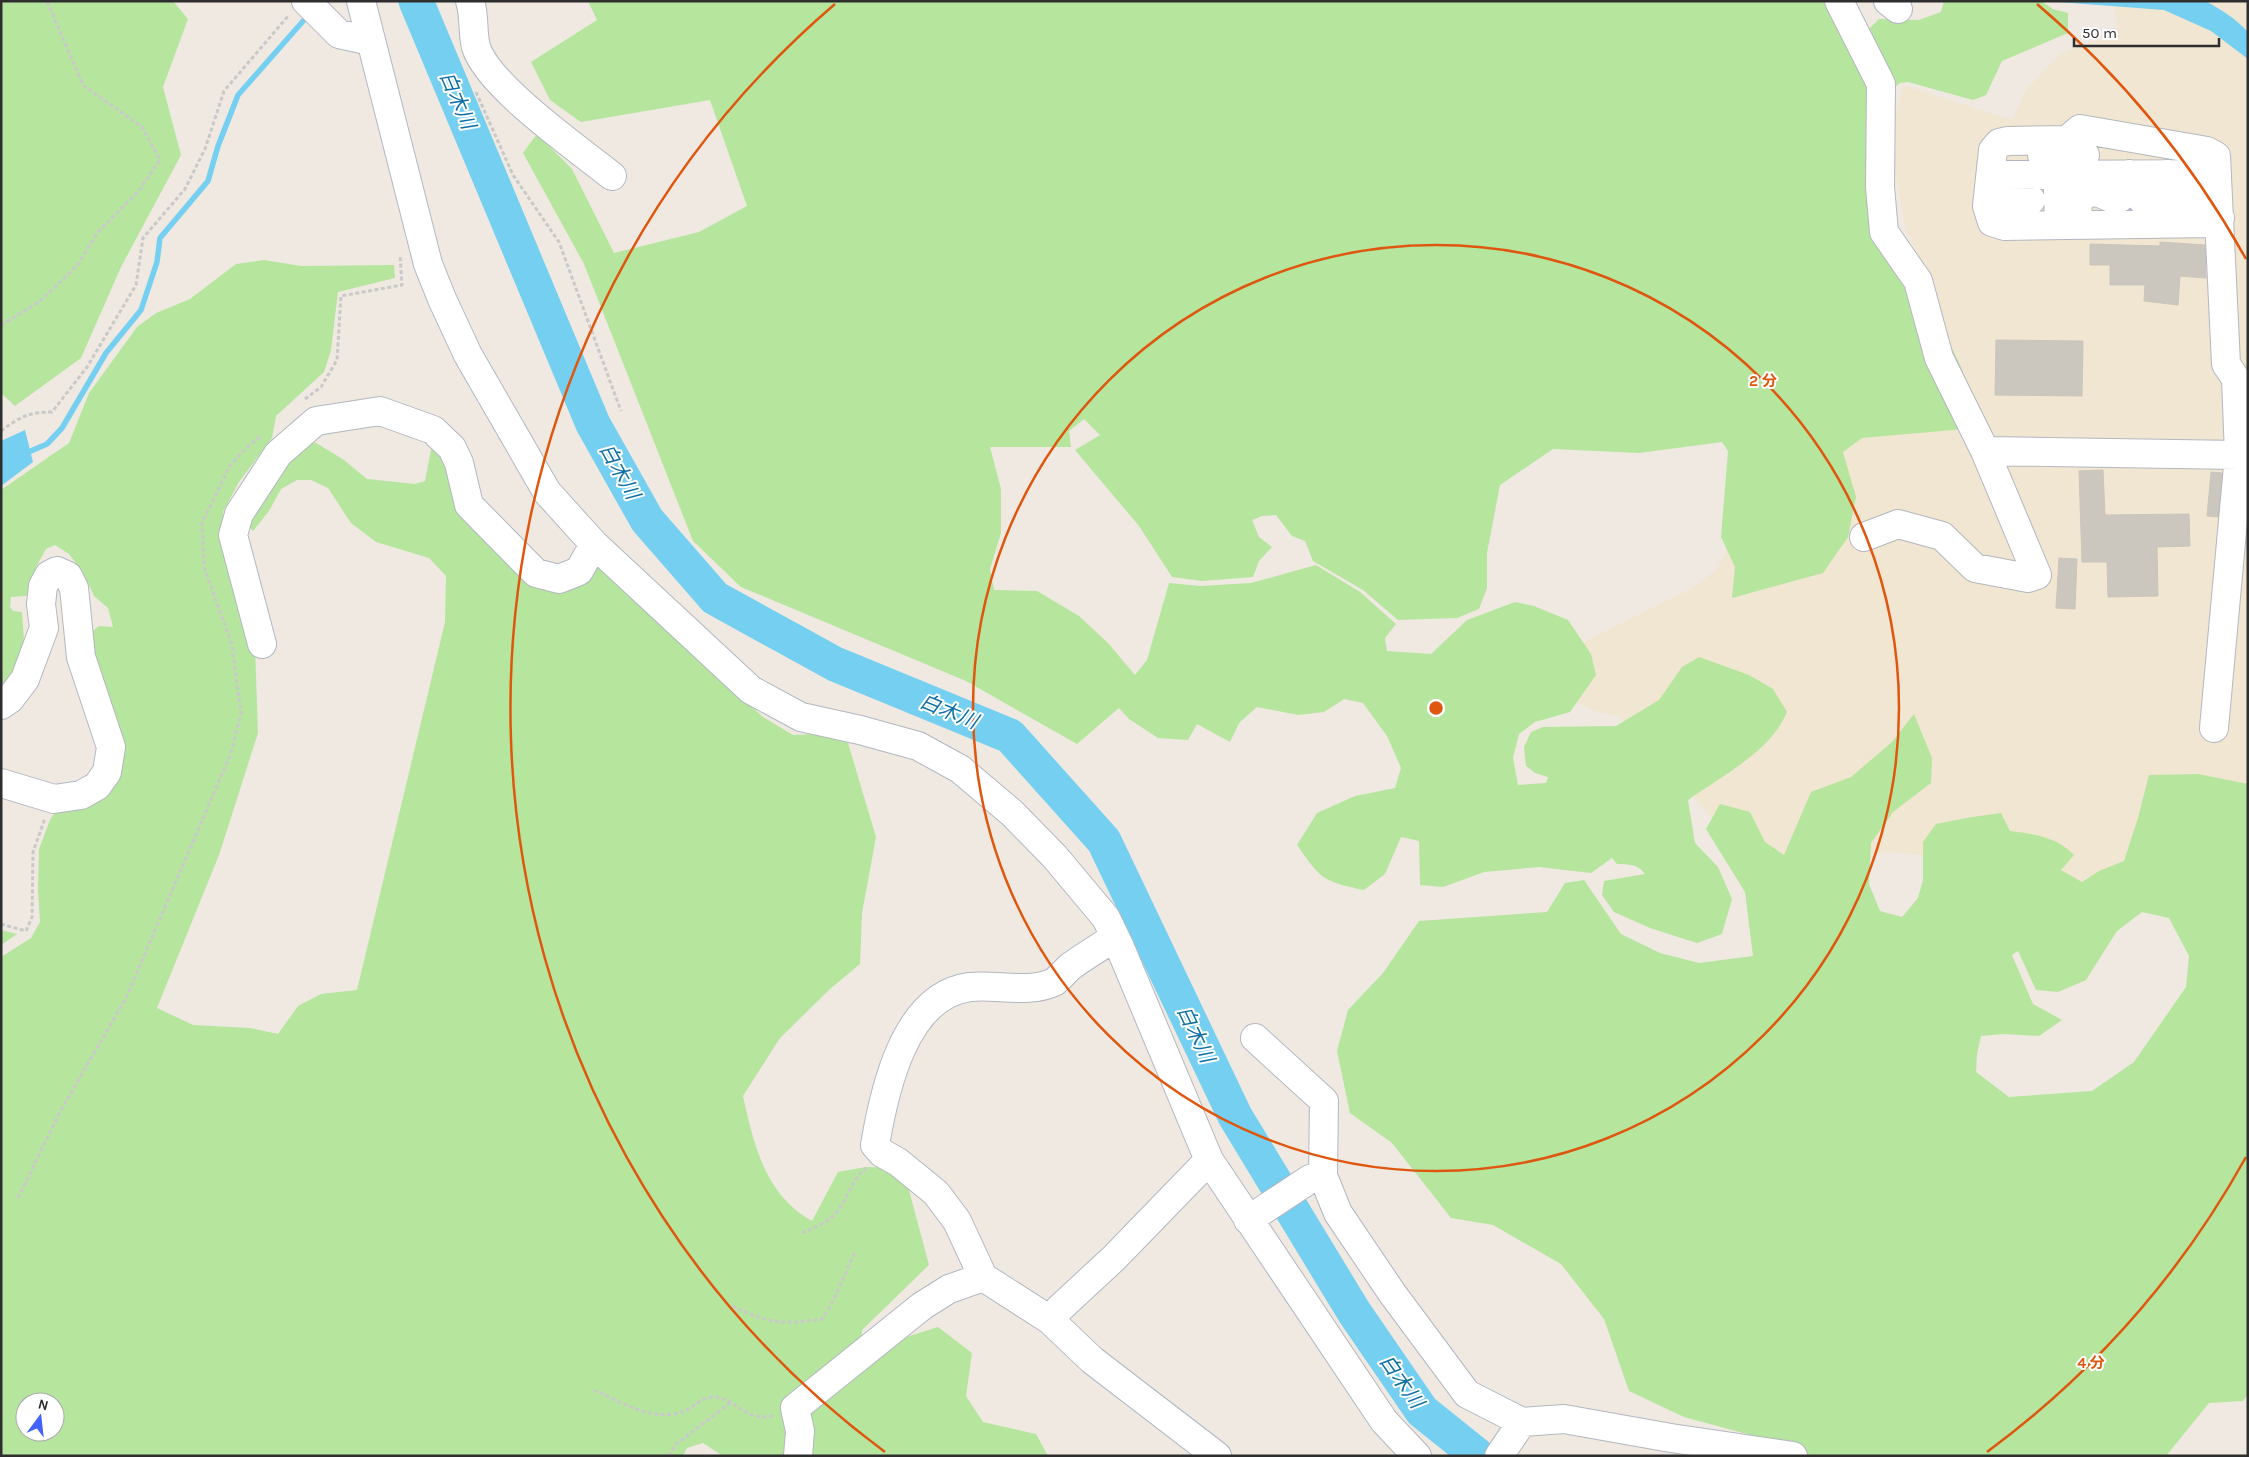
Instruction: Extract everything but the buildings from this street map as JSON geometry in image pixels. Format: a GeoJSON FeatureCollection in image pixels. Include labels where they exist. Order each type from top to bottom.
{"type":"FeatureCollection","features":[{"type":"Feature","properties":{"kind":"street"},"geometry":{"type":"LineString","coordinates":[[361,1],[423,243],[442,299],[472,364],[547,492],[594,544],[751,690],[802,717],[918,746],[960,769],[1012,813],[1055,857],[1106,918],[1210,1160],[1248,1220],[1384,1421],[1417,1456]]}},
{"type":"Feature","properties":{"kind":"street"},"geometry":{"type":"LineString","coordinates":[[1839,1],[1881,84],[1880,186],[1884,232],[1918,282],[1939,358],[1985,451],[2036,575],[2028,578],[1975,568],[1942,536],[1898,524],[1864,537]]}},
{"type":"Feature","properties":{"kind":"street"},"geometry":{"type":"LineString","coordinates":[[475,4],[476,48],[494,78],[538,117],[612,176]]}},
{"type":"Feature","properties":{"kind":"street"},"geometry":{"type":"LineString","coordinates":[[300,5],[339,34],[371,41]]}},
{"type":"Feature","properties":{"kind":"street"},"geometry":{"type":"LineString","coordinates":[[2032,189],[2067,140],[2080,129],[2207,151],[2216,156],[2226,364],[2243,368],[2243,454],[2214,728]]}},
{"type":"Feature","properties":{"kind":"street"},"geometry":{"type":"LineString","coordinates":[[2142,212],[2141,179],[2144,140]]}},
{"type":"Feature","properties":{"kind":"street"},"geometry":{"type":"LineString","coordinates":[[2032,189],[2217,174]]}},
{"type":"Feature","properties":{"kind":"street"},"geometry":{"type":"LineString","coordinates":[[2032,189],[2078,199],[2081,194],[2097,192],[2116,200],[2123,197],[2128,188],[2141,179]]}},
{"type":"Feature","properties":{"kind":"street"},"geometry":{"type":"LineString","coordinates":[[2032,189],[2142,212],[2166,200],[2141,179]]}},
{"type":"Feature","properties":{"kind":"street"},"geometry":{"type":"LineString","coordinates":[[2141,179],[2213,223],[2220,218]]}},
{"type":"Feature","properties":{"kind":"street"},"geometry":{"type":"LineString","coordinates":[[262,644],[233,535],[239,514],[278,454],[316,421],[380,411],[433,430],[452,448],[459,462],[469,504],[536,574],[559,579],[580,571],[594,544]]}},
{"type":"Feature","properties":{"kind":"street"},"geometry":{"type":"LineString","coordinates":[[1985,451],[2243,454]]}},
{"type":"Feature","properties":{"kind":"street"},"geometry":{"type":"LineString","coordinates":[[1,705],[10,699],[24,679],[44,628],[41,604],[43,586],[48,574],[57,571],[68,576],[74,588],[81,657],[111,747],[107,772],[97,786],[82,794],[54,799],[1,783]]}},
{"type":"Feature","properties":{"kind":"street"},"geometry":{"type":"LineString","coordinates":[[1115,937],[1070,967],[1054,981],[1035,986],[971,987],[954,990],[928,1009],[910,1030],[898,1055],[880,1119],[876,1146],[936,1193],[957,1221],[982,1277],[1050,1320],[1092,1360],[1217,1456]]}},
{"type":"Feature","properties":{"kind":"street"},"geometry":{"type":"LineString","coordinates":[[1255,1038],[1324,1101],[1317,1177],[1338,1213],[1392,1293],[1467,1394],[1510,1439],[1564,1419],[1671,1438],[1793,1456]]}},
{"type":"Feature","properties":{"kind":"street"},"geometry":{"type":"LineString","coordinates":[[1050,1320],[1058,1309],[1114,1258],[1210,1160]]}},
{"type":"Feature","properties":{"kind":"street"},"geometry":{"type":"LineString","coordinates":[[1248,1220],[1317,1177]]}},
{"type":"Feature","properties":{"kind":"street"},"geometry":{"type":"LineString","coordinates":[[798,1456],[800,1431],[795,1408],[922,1306],[949,1289],[982,1277]]}},
{"type":"Feature","properties":{"kind":"path"},"geometry":{"type":"LineString","coordinates":[[1,325],[39,302],[77,266],[98,232],[138,192],[160,160],[142,126],[83,85],[47,1]]}},
{"type":"Feature","properties":{"kind":"path"},"geometry":{"type":"LineString","coordinates":[[1,431],[19,418],[32,412],[52,412],[87,367],[136,285],[143,238],[185,189],[204,149],[224,91],[300,5]]}},
{"type":"Feature","properties":{"kind":"path"},"geometry":{"type":"LineString","coordinates":[[474,84],[513,175],[560,242],[621,410]]}},
{"type":"Feature","properties":{"kind":"path"},"geometry":{"type":"LineString","coordinates":[[298,405],[320,387],[337,360],[341,296],[402,285],[400,253],[423,243]]}},
{"type":"Feature","properties":{"kind":"path"},"geometry":{"type":"LineString","coordinates":[[18,1198],[60,1110],[126,998],[231,754],[241,714],[240,706],[232,645],[204,567],[202,523],[229,466],[246,448],[269,429]]}},
{"type":"Feature","properties":{"kind":"path"},"geometry":{"type":"LineString","coordinates":[[1,924],[26,931],[32,917],[34,852],[54,799]]}},
{"type":"Feature","properties":{"kind":"path"},"geometry":{"type":"LineString","coordinates":[[802,1233],[821,1224],[836,1213],[858,1175],[884,1154]]}},
{"type":"Feature","properties":{"kind":"path"},"geometry":{"type":"LineString","coordinates":[[732,1306],[764,1321],[787,1324],[822,1319],[834,1301],[855,1252]]}},
{"type":"Feature","properties":{"kind":"path"},"geometry":{"type":"LineString","coordinates":[[594,1390],[650,1414],[664,1415],[683,1412],[703,1399],[715,1397],[757,1417],[767,1417],[795,1408]]}},
{"type":"Feature","properties":{"kind":"path"},"geometry":{"type":"LineString","coordinates":[[669,1456],[676,1444],[730,1403]]}},
{"type":"Feature","properties":{"kind":"shaded area"},"geometry":{"type":"Polygon","coordinates":[[[2113,1],[2248,1],[2248,847],[2091,895],[2015,864],[1888,852],[1816,860],[1736,878],[1712,818],[1619,716],[1595,711],[1519,674],[1691,589],[1717,569],[1734,536],[1926,271],[1906,230],[1890,141],[1903,85],[2012,120],[2026,90],[2061,53],[2118,33],[2113,1]]]}},
{"type":"Feature","properties":{"kind":"green space"},"geometry":{"type":"Polygon","coordinates":[[[1,1],[173,1],[188,19],[163,87],[181,155],[121,267],[81,358],[15,406],[1,393],[1,1]]]}},
{"type":"Feature","properties":{"kind":"green space"},"geometry":{"type":"Polygon","coordinates":[[[588,1],[1846,1],[1863,35],[1879,19],[1919,20],[1941,12],[1944,1],[2041,1],[2053,9],[2068,13],[2068,33],[2002,61],[1986,95],[1973,100],[1908,82],[1900,83],[1871,105],[1877,237],[1929,301],[1961,367],[1975,404],[1964,429],[1862,438],[1843,452],[1856,497],[1848,537],[1823,573],[1732,598],[1735,567],[1721,537],[1728,451],[1722,442],[1639,453],[1553,449],[1500,485],[1487,553],[1487,588],[1479,609],[1457,618],[1398,620],[1363,590],[1313,561],[1305,541],[1292,536],[1276,515],[1262,516],[1252,520],[1259,537],[1272,547],[1259,561],[1253,577],[1202,581],[1172,577],[1139,526],[1075,450],[1100,435],[1084,419],[1069,431],[1071,447],[990,447],[1001,489],[1001,533],[990,569],[994,590],[1037,591],[1079,616],[1108,643],[1135,675],[1147,660],[1169,583],[1200,586],[1251,583],[1316,565],[1360,592],[1396,624],[1385,638],[1387,651],[1431,654],[1467,620],[1515,602],[1534,606],[1568,620],[1591,654],[1596,675],[1570,712],[1535,722],[1519,734],[1513,758],[1518,785],[1546,783],[1548,777],[1535,773],[1526,766],[1524,747],[1531,732],[1543,727],[1616,726],[1659,700],[1682,667],[1699,657],[1749,675],[1773,689],[1787,712],[1779,726],[1769,739],[1744,762],[1688,800],[1695,843],[1718,867],[1732,899],[1722,934],[1697,943],[1650,928],[1614,912],[1602,895],[1604,881],[1645,874],[1636,866],[1617,864],[1612,858],[1591,873],[1539,867],[1484,872],[1443,887],[1420,885],[1419,841],[1401,837],[1385,874],[1364,890],[1339,884],[1324,877],[1297,845],[1317,813],[1355,796],[1395,788],[1401,768],[1387,736],[1363,703],[1344,699],[1324,712],[1298,715],[1257,707],[1239,723],[1230,742],[1197,724],[1188,740],[1158,738],[1129,719],[1119,708],[1077,744],[966,681],[741,587],[693,541],[584,264],[523,153],[537,134],[572,169],[614,253],[699,232],[747,206],[710,100],[581,122],[550,100],[531,62],[597,20],[588,1]]]}},
{"type":"Feature","properties":{"kind":"green space"},"geometry":{"type":"Polygon","coordinates":[[[264,260],[301,266],[394,265],[395,278],[338,292],[331,350],[324,372],[276,416],[272,438],[239,482],[223,512],[255,646],[258,733],[219,855],[157,1008],[193,1025],[250,1028],[278,1034],[298,1006],[321,994],[357,990],[445,622],[446,576],[429,558],[376,542],[351,523],[328,488],[311,480],[297,480],[281,489],[269,511],[253,531],[241,518],[292,433],[318,444],[344,460],[367,479],[415,484],[425,481],[431,450],[435,441],[536,579],[594,563],[763,717],[793,735],[817,734],[848,743],[876,837],[862,913],[860,964],[830,989],[780,1038],[743,1096],[757,1150],[772,1183],[796,1210],[812,1221],[838,1172],[866,1167],[900,1168],[906,1179],[929,1265],[862,1330],[861,1349],[790,1408],[794,1456],[723,1456],[703,1443],[687,1448],[683,1456],[1,1456],[1,957],[31,938],[40,922],[38,890],[39,849],[50,820],[62,800],[108,790],[89,634],[99,626],[113,627],[108,608],[94,596],[82,571],[69,554],[55,545],[46,549],[36,567],[31,588],[26,596],[11,597],[10,607],[13,611],[22,612],[25,654],[1,699],[1,490],[69,443],[89,393],[137,327],[156,313],[190,299],[236,264],[264,260]]]}},
{"type":"Feature","properties":{"kind":"green space"},"geometry":{"type":"Polygon","coordinates":[[[1914,714],[1932,758],[1931,783],[1893,812],[1871,843],[1869,884],[1880,911],[1902,917],[1918,898],[1923,880],[1923,842],[1936,824],[2001,813],[2010,831],[2045,837],[2067,849],[2074,855],[2061,870],[2082,882],[2099,871],[2124,861],[2149,775],[2198,774],[2248,784],[2248,1394],[2243,1401],[2209,1403],[2166,1456],[1813,1456],[1780,1443],[1684,1417],[1629,1391],[1604,1319],[1561,1264],[1493,1225],[1451,1218],[1392,1143],[1350,1113],[1337,1051],[1348,1010],[1383,973],[1419,921],[1547,912],[1565,883],[1584,880],[1621,934],[1660,953],[1699,963],[1753,956],[1745,892],[1706,829],[1720,804],[1750,812],[1765,842],[1784,855],[1811,792],[1851,777],[1892,742],[1914,714]],[[2142,912],[2117,931],[2086,980],[2058,992],[2036,990],[2018,951],[2012,955],[2033,1004],[2062,1020],[2039,1036],[2004,1034],[1981,1036],[1976,1072],[2009,1097],[2092,1091],[2134,1062],[2186,987],[2189,956],[2169,918],[2142,912]]]}},
{"type":"Feature","properties":{"kind":"green space"},"geometry":{"type":"Polygon","coordinates":[[[1,930],[17,934],[1,945],[1,930]]]}},
{"type":"Feature","properties":{"kind":"green space"},"geometry":{"type":"Polygon","coordinates":[[[938,1327],[972,1353],[966,1396],[983,1422],[1036,1434],[1048,1456],[801,1456],[799,1410],[903,1338],[938,1327]]]}},
{"type":"Feature","properties":{"kind":"water"},"geometry":{"type":"Polygon","coordinates":[[[2045,1],[2205,1],[2217,7],[2248,32],[2248,59],[2211,31],[2164,10],[2045,1]]]}},
{"type":"Feature","properties":{"kind":"water"},"geometry":{"type":"Polygon","coordinates":[[[25,430],[33,462],[1,486],[1,441],[25,430]]]}},
{"type":"Feature","properties":{"kind":"waterway","name":"白木川"},"geometry":{"type":"LineString","coordinates":[[416,1],[593,424],[647,520],[715,598],[835,664],[1010,736],[1104,841],[1235,1116],[1354,1312],[1422,1411],[1478,1456]]}},
{"type":"Feature","properties":{"kind":"waterway"},"geometry":{"type":"LineString","coordinates":[[24,454],[47,444],[62,428],[106,353],[141,310],[157,262],[160,238],[208,181],[218,146],[238,95],[304,20]]}}]}
